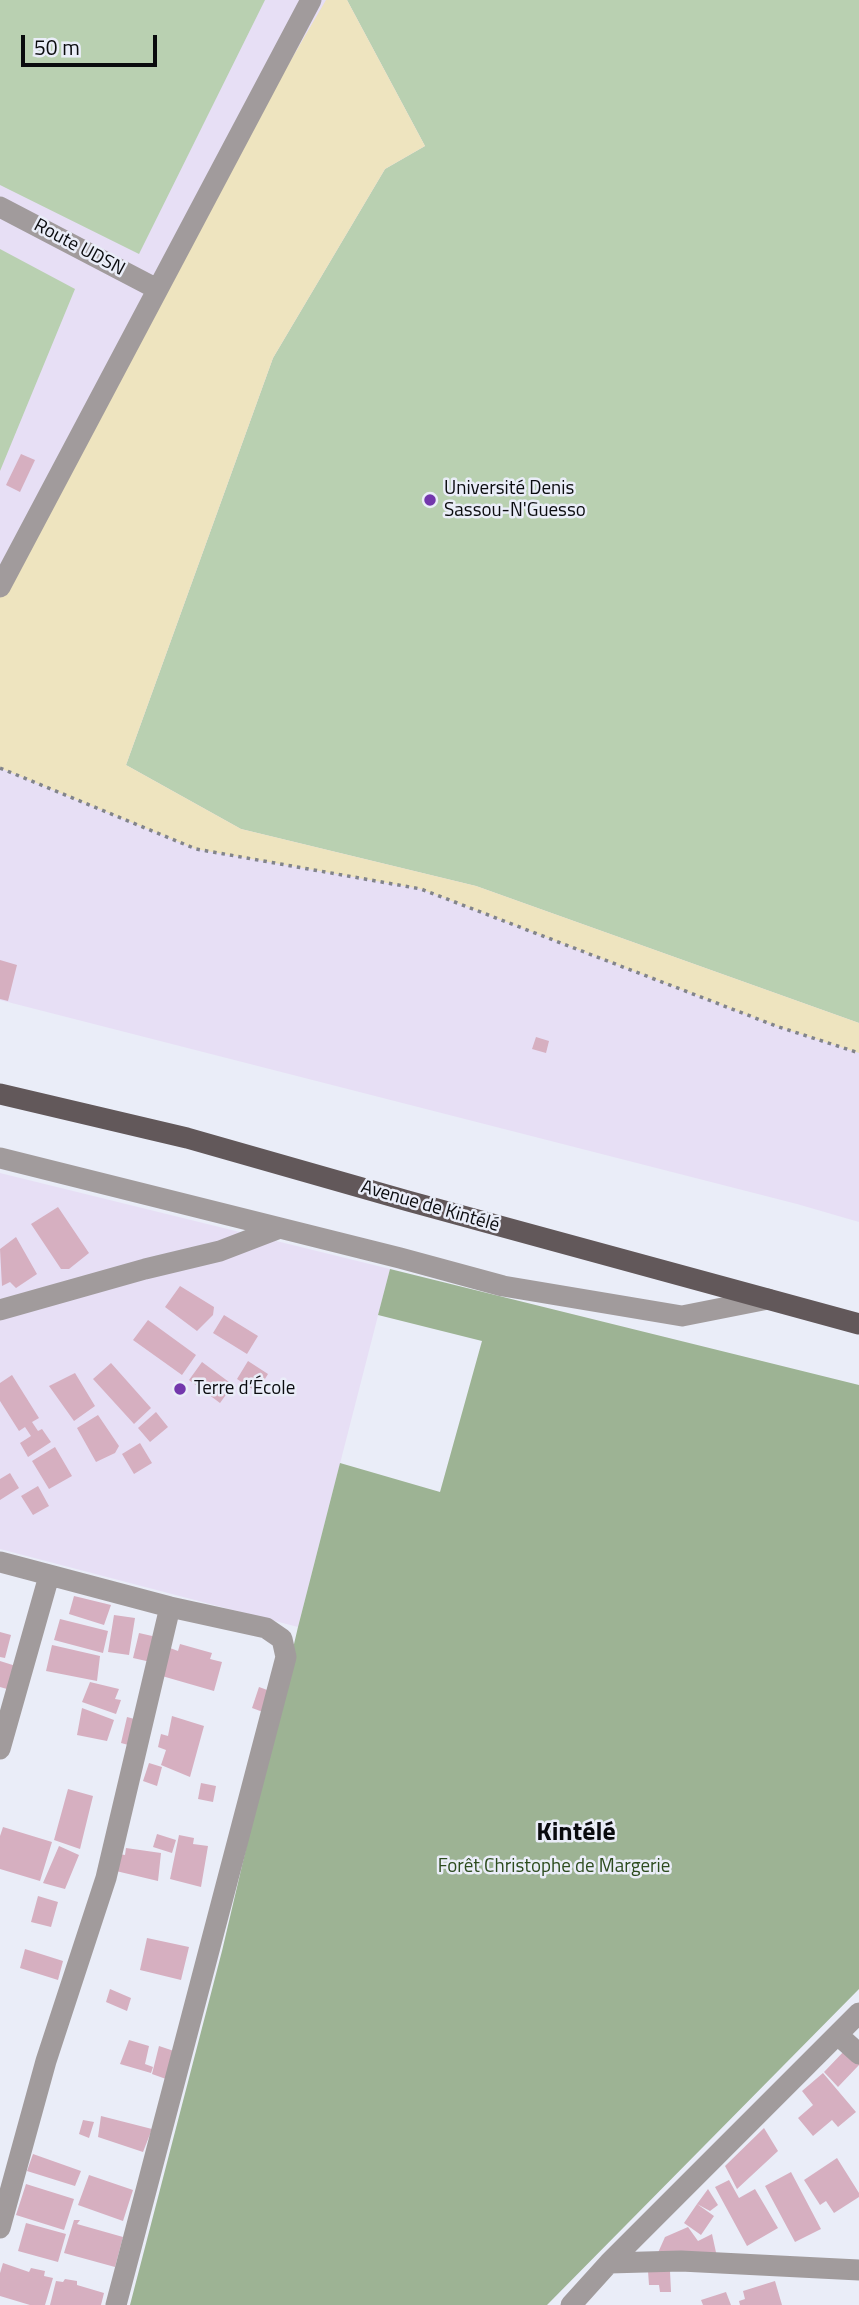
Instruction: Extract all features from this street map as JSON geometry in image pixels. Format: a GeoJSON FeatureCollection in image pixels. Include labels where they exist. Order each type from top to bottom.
{"type":"FeatureCollection","features":[{"type":"Feature","properties":{"kind":"main road","name":"Avenue de Kintélé"},"geometry":{"type":"LineString","coordinates":[[0,1094],[187,1138],[859,1324]]}},
{"type":"Feature","properties":{"kind":"street"},"geometry":{"type":"LineString","coordinates":[[0,586],[311,0]]}},
{"type":"Feature","properties":{"kind":"street","name":"Route UDSN"},"geometry":{"type":"LineString","coordinates":[[0,206],[157,289]]}},
{"type":"Feature","properties":{"kind":"street"},"geometry":{"type":"LineString","coordinates":[[0,1158],[503,1286],[682,1316],[768,1299]]}},
{"type":"Feature","properties":{"kind":"street"},"geometry":{"type":"LineString","coordinates":[[0,1310],[220,1251],[280,1228]]}},
{"type":"Feature","properties":{"kind":"street"},"geometry":{"type":"LineString","coordinates":[[0,1562],[170,1607],[266,1628],[282,1639],[286,1657],[116,2305]]}},
{"type":"Feature","properties":{"kind":"street"},"geometry":{"type":"LineString","coordinates":[[0,1749],[48,1576]]}},
{"type":"Feature","properties":{"kind":"street"},"geometry":{"type":"LineString","coordinates":[[0,2228],[46,2061],[106,1878],[170,1607]]}},
{"type":"Feature","properties":{"kind":"street"},"geometry":{"type":"LineString","coordinates":[[571,2305],[609,2263],[859,2013]]}},
{"type":"Feature","properties":{"kind":"street"},"geometry":{"type":"LineString","coordinates":[[838,2035],[859,2054]]}},
{"type":"Feature","properties":{"kind":"street"},"geometry":{"type":"LineString","coordinates":[[609,2263],[681,2261],[859,2270]]}},
{"type":"Feature","properties":{"kind":"path"},"geometry":{"type":"LineString","coordinates":[[0,768],[197,849],[421,889],[776,1026],[859,1054]]}},
{"type":"Feature","properties":{"kind":"shaded area","name":"Université Denis Sassou-N'Guesso"},"geometry":{"type":"Polygon","coordinates":[[[0,0],[859,0],[859,1222],[0,1000],[0,0]]]}},
{"type":"Feature","properties":{"kind":"shaded area","name":"Terre d’École"},"geometry":{"type":"Polygon","coordinates":[[[0,1173],[390,1269],[298,1627],[0,1549],[0,1173]]]}},
{"type":"Feature","properties":{"kind":"green space"},"geometry":{"type":"Polygon","coordinates":[[[0,0],[265,0],[139,254],[0,185],[0,0]]]}},
{"type":"Feature","properties":{"kind":"green space"},"geometry":{"type":"Polygon","coordinates":[[[347,0],[859,0],[859,1023],[476,886],[241,829],[126,765],[273,358],[385,169],[425,146],[347,0]]]}},
{"type":"Feature","properties":{"kind":"green space"},"geometry":{"type":"Polygon","coordinates":[[[0,249],[75,289],[0,471],[0,249]]]}},
{"type":"Feature","properties":{"kind":"green space","name":"Forêt Christophe de Margerie"},"geometry":{"type":"Polygon","coordinates":[[[390,1269],[859,1385],[859,1989],[547,2305],[130,2305],[222,1951],[298,1627],[340,1463],[440,1492],[482,1341],[378,1315],[390,1269]]]}},
{"type":"Feature","properties":{"kind":"sand"},"geometry":{"type":"Polygon","coordinates":[[[326,0],[347,0],[425,146],[385,169],[273,358],[126,765],[241,829],[476,886],[859,1023],[859,1053],[776,1026],[421,889],[196,849],[0,768],[0,587],[157,289],[326,0]]]}},
{"type":"Feature","properties":{"kind":"building"},"geometry":{"type":"Polygon","coordinates":[[[21,454],[35,460],[20,492],[6,485],[21,454]]]}},
{"type":"Feature","properties":{"kind":"building"},"geometry":{"type":"Polygon","coordinates":[[[0,960],[17,965],[8,1001],[0,999],[0,960]]]}},
{"type":"Feature","properties":{"kind":"building"},"geometry":{"type":"Polygon","coordinates":[[[536,1037],[549,1041],[546,1053],[532,1049],[536,1037]]]}},
{"type":"Feature","properties":{"kind":"building"},"geometry":{"type":"Polygon","coordinates":[[[58,1207],[89,1253],[69,1269],[61,1269],[31,1224],[58,1207]]]}},
{"type":"Feature","properties":{"kind":"building"},"geometry":{"type":"Polygon","coordinates":[[[16,1237],[37,1274],[16,1288],[10,1282],[2,1286],[0,1249],[16,1237]]]}},
{"type":"Feature","properties":{"kind":"building"},"geometry":{"type":"Polygon","coordinates":[[[180,1286],[214,1307],[213,1315],[197,1331],[165,1307],[180,1286]]]}},
{"type":"Feature","properties":{"kind":"building"},"geometry":{"type":"Polygon","coordinates":[[[224,1315],[258,1336],[247,1354],[213,1333],[224,1315]]]}},
{"type":"Feature","properties":{"kind":"building"},"geometry":{"type":"Polygon","coordinates":[[[148,1320],[196,1355],[182,1375],[133,1340],[148,1320]]]}},
{"type":"Feature","properties":{"kind":"building"},"geometry":{"type":"Polygon","coordinates":[[[248,1361],[268,1374],[257,1392],[237,1379],[248,1361]]]}},
{"type":"Feature","properties":{"kind":"building"},"geometry":{"type":"Polygon","coordinates":[[[202,1362],[233,1385],[220,1403],[189,1380],[202,1362]]]}},
{"type":"Feature","properties":{"kind":"building"},"geometry":{"type":"Polygon","coordinates":[[[111,1363],[151,1408],[134,1424],[93,1379],[111,1363]]]}},
{"type":"Feature","properties":{"kind":"building"},"geometry":{"type":"Polygon","coordinates":[[[75,1373],[95,1406],[74,1421],[49,1386],[75,1373]]]}},
{"type":"Feature","properties":{"kind":"building"},"geometry":{"type":"Polygon","coordinates":[[[12,1375],[39,1418],[32,1422],[38,1431],[42,1429],[51,1442],[28,1457],[20,1443],[31,1436],[25,1427],[19,1431],[0,1401],[0,1383],[12,1375]]]}},
{"type":"Feature","properties":{"kind":"building"},"geometry":{"type":"Polygon","coordinates":[[[156,1412],[168,1427],[150,1442],[138,1428],[156,1412]]]}},
{"type":"Feature","properties":{"kind":"building"},"geometry":{"type":"Polygon","coordinates":[[[98,1415],[119,1446],[115,1453],[96,1462],[77,1428],[98,1415]]]}},
{"type":"Feature","properties":{"kind":"building"},"geometry":{"type":"Polygon","coordinates":[[[140,1443],[152,1463],[134,1474],[122,1454],[140,1443]]]}},
{"type":"Feature","properties":{"kind":"building"},"geometry":{"type":"Polygon","coordinates":[[[55,1447],[72,1476],[49,1489],[32,1461],[55,1447]]]}},
{"type":"Feature","properties":{"kind":"building"},"geometry":{"type":"Polygon","coordinates":[[[10,1473],[19,1488],[0,1500],[0,1479],[10,1473]]]}},
{"type":"Feature","properties":{"kind":"building"},"geometry":{"type":"Polygon","coordinates":[[[38,1486],[49,1506],[33,1515],[21,1496],[38,1486]]]}},
{"type":"Feature","properties":{"kind":"building"},"geometry":{"type":"Polygon","coordinates":[[[74,1596],[111,1605],[104,1625],[69,1614],[74,1596]]]}},
{"type":"Feature","properties":{"kind":"building"},"geometry":{"type":"Polygon","coordinates":[[[114,1615],[135,1618],[129,1655],[108,1652],[114,1615]]]}},
{"type":"Feature","properties":{"kind":"building"},"geometry":{"type":"Polygon","coordinates":[[[60,1619],[108,1631],[103,1653],[54,1640],[60,1619]]]}},
{"type":"Feature","properties":{"kind":"building"},"geometry":{"type":"Polygon","coordinates":[[[0,1632],[11,1635],[5,1658],[0,1657],[0,1632]]]}},
{"type":"Feature","properties":{"kind":"building"},"geometry":{"type":"Polygon","coordinates":[[[139,1633],[161,1638],[155,1663],[133,1658],[139,1633]]]}},
{"type":"Feature","properties":{"kind":"building"},"geometry":{"type":"Polygon","coordinates":[[[180,1644],[212,1653],[210,1659],[222,1662],[214,1691],[162,1676],[170,1648],[178,1651],[180,1644]]]}},
{"type":"Feature","properties":{"kind":"building"},"geometry":{"type":"Polygon","coordinates":[[[52,1645],[100,1656],[97,1681],[46,1671],[52,1645]]]}},
{"type":"Feature","properties":{"kind":"building"},"geometry":{"type":"Polygon","coordinates":[[[0,1661],[19,1667],[14,1691],[0,1687],[0,1661]]]}},
{"type":"Feature","properties":{"kind":"building"},"geometry":{"type":"Polygon","coordinates":[[[90,1682],[119,1689],[115,1699],[121,1700],[116,1714],[82,1702],[90,1682]]]}},
{"type":"Feature","properties":{"kind":"building"},"geometry":{"type":"Polygon","coordinates":[[[259,1687],[270,1691],[263,1712],[252,1708],[259,1687]]]}},
{"type":"Feature","properties":{"kind":"building"},"geometry":{"type":"Polygon","coordinates":[[[82,1708],[114,1720],[107,1741],[77,1735],[82,1708]]]}},
{"type":"Feature","properties":{"kind":"building"},"geometry":{"type":"Polygon","coordinates":[[[172,1716],[204,1726],[190,1777],[161,1765],[166,1750],[158,1747],[161,1734],[168,1736],[172,1716]]]}},
{"type":"Feature","properties":{"kind":"building"},"geometry":{"type":"Polygon","coordinates":[[[127,1717],[142,1721],[136,1747],[121,1743],[127,1717]]]}},
{"type":"Feature","properties":{"kind":"building"},"geometry":{"type":"Polygon","coordinates":[[[149,1763],[162,1767],[157,1786],[143,1781],[149,1763]]]}},
{"type":"Feature","properties":{"kind":"building"},"geometry":{"type":"Polygon","coordinates":[[[201,1783],[216,1786],[213,1802],[198,1799],[201,1783]]]}},
{"type":"Feature","properties":{"kind":"building"},"geometry":{"type":"Polygon","coordinates":[[[68,1789],[93,1796],[80,1849],[54,1840],[68,1789]]]}},
{"type":"Feature","properties":{"kind":"building"},"geometry":{"type":"Polygon","coordinates":[[[3,1827],[52,1842],[40,1881],[0,1869],[0,1836],[3,1827]]]}},
{"type":"Feature","properties":{"kind":"building"},"geometry":{"type":"Polygon","coordinates":[[[157,1834],[176,1840],[172,1853],[153,1847],[157,1834]]]}},
{"type":"Feature","properties":{"kind":"building"},"geometry":{"type":"Polygon","coordinates":[[[179,1835],[194,1838],[193,1844],[208,1846],[201,1887],[170,1879],[179,1835]]]}},
{"type":"Feature","properties":{"kind":"building"},"geometry":{"type":"Polygon","coordinates":[[[59,1846],[79,1855],[65,1889],[43,1883],[59,1846]]]}},
{"type":"Feature","properties":{"kind":"building"},"geometry":{"type":"Polygon","coordinates":[[[126,1848],[161,1853],[158,1881],[116,1871],[119,1854],[125,1855],[126,1848]]]}},
{"type":"Feature","properties":{"kind":"building"},"geometry":{"type":"Polygon","coordinates":[[[38,1896],[58,1902],[51,1927],[31,1922],[38,1896]]]}},
{"type":"Feature","properties":{"kind":"building"},"geometry":{"type":"Polygon","coordinates":[[[147,1938],[189,1947],[181,1980],[140,1970],[147,1938]]]}},
{"type":"Feature","properties":{"kind":"building"},"geometry":{"type":"Polygon","coordinates":[[[25,1949],[63,1961],[58,1980],[20,1968],[25,1949]]]}},
{"type":"Feature","properties":{"kind":"building"},"geometry":{"type":"Polygon","coordinates":[[[110,1989],[131,1998],[127,2011],[106,2002],[110,1989]]]}},
{"type":"Feature","properties":{"kind":"building"},"geometry":{"type":"Polygon","coordinates":[[[129,2040],[149,2046],[145,2064],[153,2067],[151,2073],[120,2064],[129,2040]]]}},
{"type":"Feature","properties":{"kind":"building"},"geometry":{"type":"Polygon","coordinates":[[[159,2046],[174,2051],[166,2079],[152,2074],[159,2046]]]}},
{"type":"Feature","properties":{"kind":"building"},"geometry":{"type":"Polygon","coordinates":[[[848,2047],[859,2059],[859,2065],[838,2087],[824,2072],[848,2047]]]}},
{"type":"Feature","properties":{"kind":"building"},"geometry":{"type":"Polygon","coordinates":[[[823,2073],[856,2112],[838,2127],[832,2120],[813,2136],[798,2118],[813,2105],[802,2091],[823,2073]]]}},
{"type":"Feature","properties":{"kind":"building"},"geometry":{"type":"Polygon","coordinates":[[[101,2116],[152,2129],[143,2152],[98,2137],[101,2116]]]}},
{"type":"Feature","properties":{"kind":"building"},"geometry":{"type":"Polygon","coordinates":[[[83,2120],[94,2122],[89,2138],[79,2134],[83,2120]]]}},
{"type":"Feature","properties":{"kind":"building"},"geometry":{"type":"Polygon","coordinates":[[[764,2128],[778,2151],[737,2189],[725,2166],[764,2128]]]}},
{"type":"Feature","properties":{"kind":"building"},"geometry":{"type":"Polygon","coordinates":[[[33,2154],[81,2171],[75,2186],[27,2171],[33,2154]]]}},
{"type":"Feature","properties":{"kind":"building"},"geometry":{"type":"Polygon","coordinates":[[[837,2158],[859,2197],[834,2213],[826,2201],[820,2205],[804,2180],[837,2158]]]}},
{"type":"Feature","properties":{"kind":"building"},"geometry":{"type":"Polygon","coordinates":[[[791,2172],[821,2229],[795,2242],[765,2186],[791,2172]]]}},
{"type":"Feature","properties":{"kind":"building"},"geometry":{"type":"Polygon","coordinates":[[[89,2175],[133,2190],[123,2221],[78,2205],[89,2175]]]}},
{"type":"Feature","properties":{"kind":"building"},"geometry":{"type":"Polygon","coordinates":[[[729,2180],[739,2198],[755,2189],[778,2228],[747,2246],[715,2187],[729,2180]]]}},
{"type":"Feature","properties":{"kind":"building"},"geometry":{"type":"Polygon","coordinates":[[[26,2184],[74,2199],[64,2230],[16,2215],[26,2184]]]}},
{"type":"Feature","properties":{"kind":"building"},"geometry":{"type":"Polygon","coordinates":[[[708,2189],[718,2205],[710,2211],[697,2204],[708,2189]]]}},
{"type":"Feature","properties":{"kind":"building"},"geometry":{"type":"Polygon","coordinates":[[[697,2204],[714,2216],[701,2235],[684,2223],[697,2204]]]}},
{"type":"Feature","properties":{"kind":"building"},"geometry":{"type":"Polygon","coordinates":[[[74,2220],[80,2220],[77,2224],[123,2237],[115,2267],[64,2253],[74,2220]]]}},
{"type":"Feature","properties":{"kind":"building"},"geometry":{"type":"Polygon","coordinates":[[[26,2223],[66,2234],[58,2262],[18,2251],[26,2223]]]}},
{"type":"Feature","properties":{"kind":"building"},"geometry":{"type":"Polygon","coordinates":[[[688,2227],[698,2241],[712,2234],[717,2257],[657,2255],[665,2237],[688,2227]]]}},
{"type":"Feature","properties":{"kind":"building"},"geometry":{"type":"Polygon","coordinates":[[[3,2263],[29,2272],[31,2268],[45,2271],[44,2276],[53,2278],[45,2305],[30,2305],[0,2296],[3,2263]]]}},
{"type":"Feature","properties":{"kind":"building"},"geometry":{"type":"Polygon","coordinates":[[[648,2271],[670,2271],[671,2292],[660,2292],[659,2285],[649,2285],[648,2271]]]}},
{"type":"Feature","properties":{"kind":"building"},"geometry":{"type":"Polygon","coordinates":[[[65,2279],[77,2281],[77,2285],[104,2293],[101,2305],[50,2305],[56,2281],[63,2282],[65,2279]]]}},
{"type":"Feature","properties":{"kind":"building"},"geometry":{"type":"Polygon","coordinates":[[[775,2281],[782,2305],[740,2305],[739,2301],[745,2299],[743,2291],[775,2281]]]}},
{"type":"Feature","properties":{"kind":"building"},"geometry":{"type":"Polygon","coordinates":[[[726,2292],[731,2305],[703,2305],[701,2300],[726,2292]]]}},
{"type":"Feature","properties":{"kind":"place","name":"Université Denis Sassou-N'Guesso"},"geometry":{"type":"Point","coordinates":[430,500]}},
{"type":"Feature","properties":{"kind":"place","name":"Terre d’École"},"geometry":{"type":"Point","coordinates":[180,1389]}},
{"type":"Feature","properties":{"kind":"district","name":"Kintélé"},"geometry":{"type":"Point","coordinates":[576,1834]}}]}
